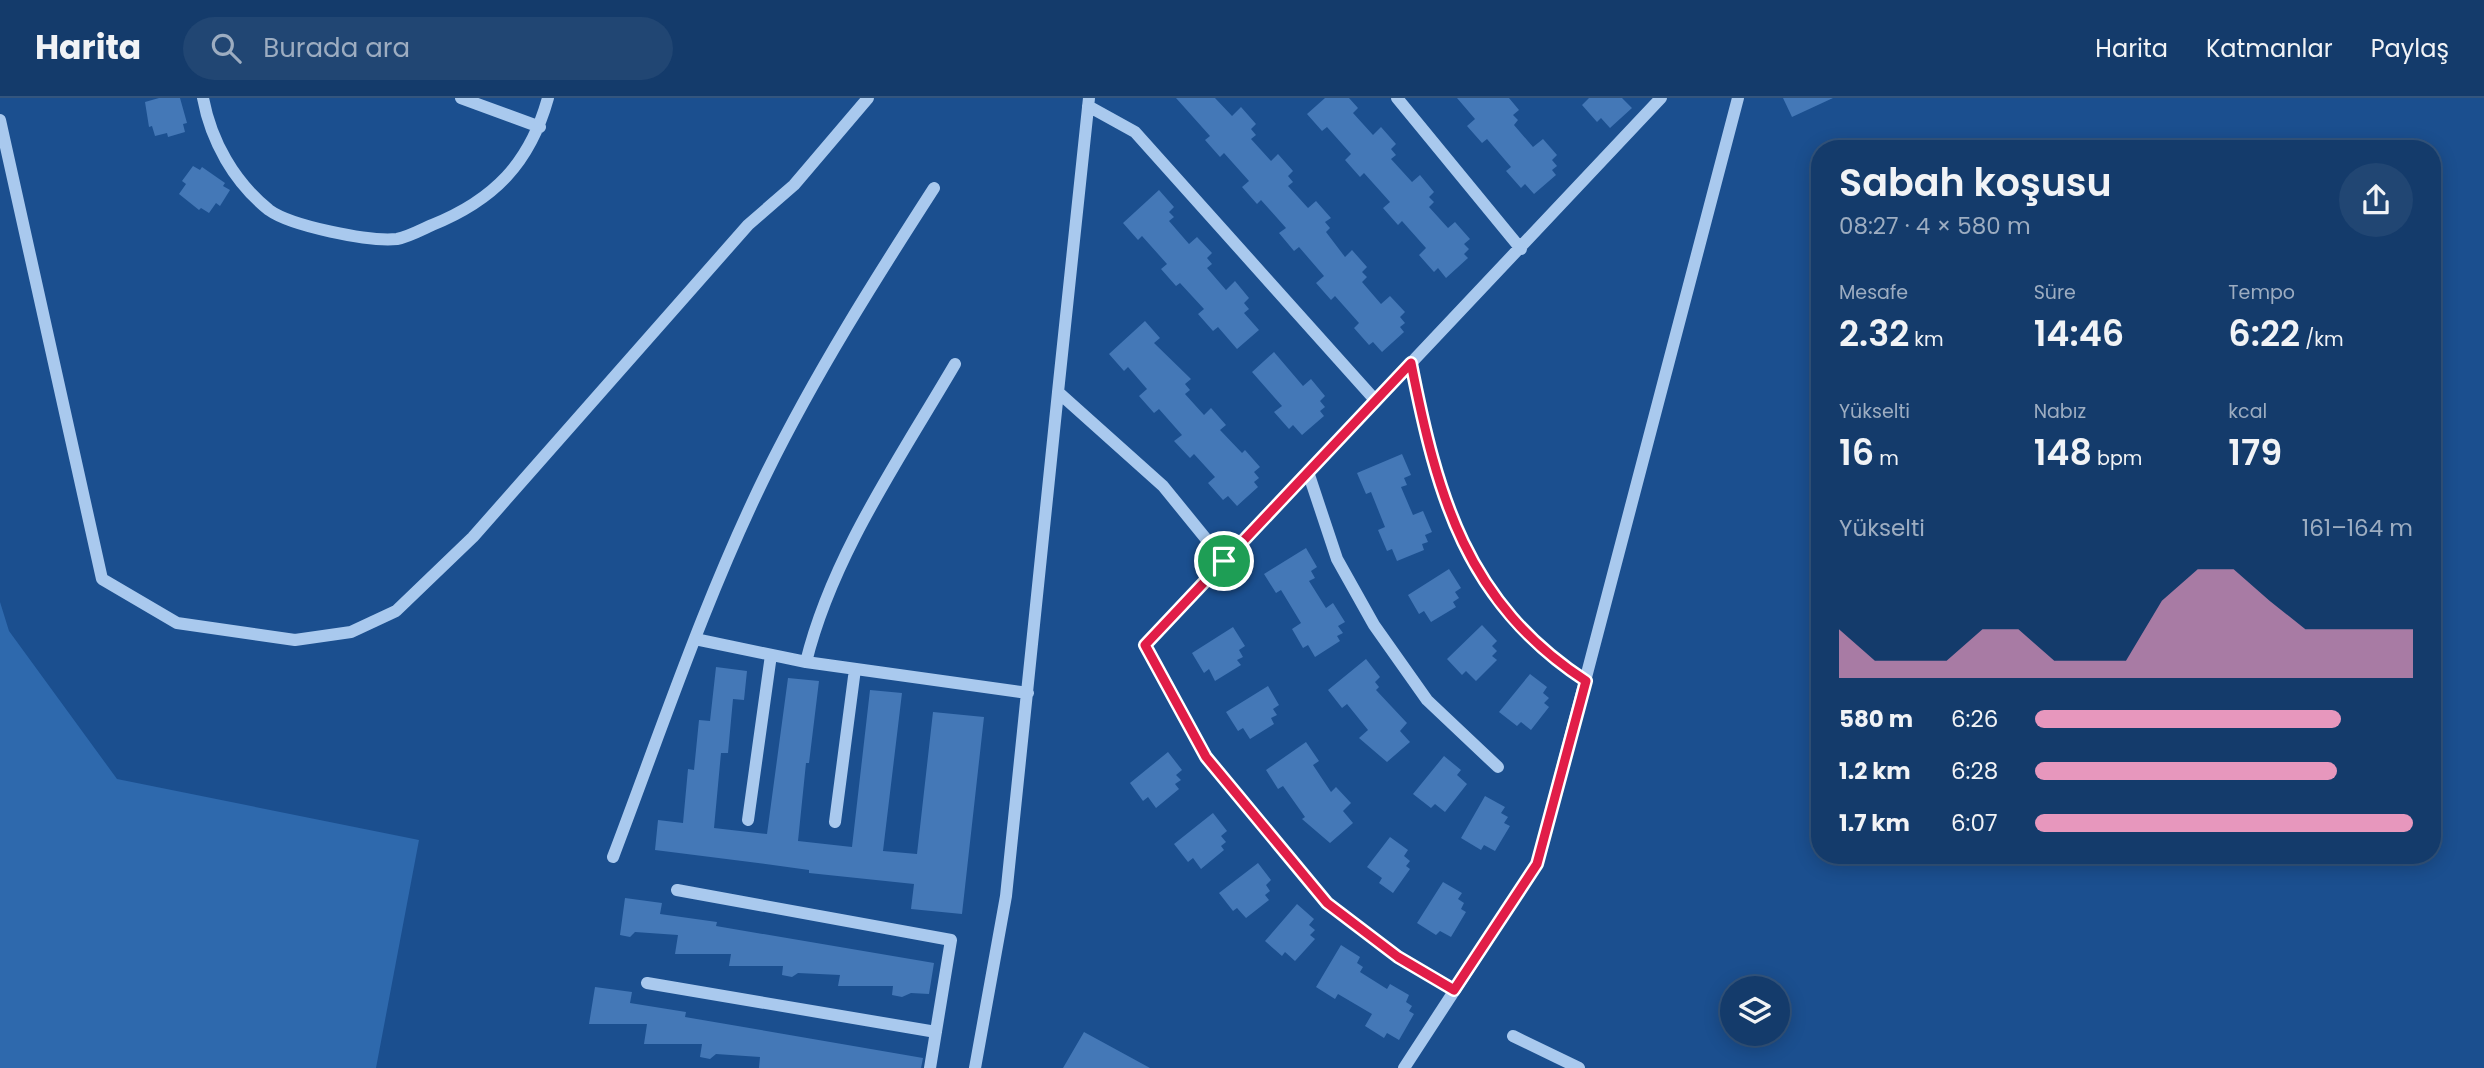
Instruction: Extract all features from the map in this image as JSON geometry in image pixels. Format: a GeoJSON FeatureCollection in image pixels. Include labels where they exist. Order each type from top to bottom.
{"type":"FeatureCollection","features":[{"type":"Feature","properties":{"kind":"street"},"geometry":{"type":"LineString","coordinates":[[203,98],[207,117],[227,164],[270,211],[337,235],[398,239],[478,203],[516,168],[540,127],[548,98]]}},
{"type":"Feature","properties":{"kind":"street"},"geometry":{"type":"LineString","coordinates":[[461,98],[540,127]]}},
{"type":"Feature","properties":{"kind":"street"},"geometry":{"type":"LineString","coordinates":[[0,120],[102,579],[177,623],[295,640],[351,632],[396,611],[473,537],[748,225],[794,185],[868,98]]}},
{"type":"Feature","properties":{"kind":"street"},"geometry":{"type":"LineString","coordinates":[[1397,98],[1521,249]]}},
{"type":"Feature","properties":{"kind":"street"},"geometry":{"type":"LineString","coordinates":[[1454,990],[1398,957],[1327,903],[1206,757],[1145,645],[1661,98]]}},
{"type":"Feature","properties":{"kind":"street"},"geometry":{"type":"LineString","coordinates":[[1404,1068],[1537,864],[1738,98]]}},
{"type":"Feature","properties":{"kind":"street"},"geometry":{"type":"LineString","coordinates":[[975,1068],[1006,896],[1088,102],[1135,132],[1376,401]]}},
{"type":"Feature","properties":{"kind":"street"},"geometry":{"type":"LineString","coordinates":[[613,857],[695,639],[767,472],[845,327],[934,188]]}},
{"type":"Feature","properties":{"kind":"street"},"geometry":{"type":"LineString","coordinates":[[1411,363],[1423,423],[1449,516],[1481,579],[1552,658],[1586,681]]}},
{"type":"Feature","properties":{"kind":"street"},"geometry":{"type":"LineString","coordinates":[[806,662],[827,600],[860,530],[955,364]]}},
{"type":"Feature","properties":{"kind":"street"},"geometry":{"type":"LineString","coordinates":[[1058,392],[1163,486],[1224,561]]}},
{"type":"Feature","properties":{"kind":"street"},"geometry":{"type":"LineString","coordinates":[[1308,472],[1337,559],[1374,625],[1427,700],[1498,767]]}},
{"type":"Feature","properties":{"kind":"street"},"geometry":{"type":"LineString","coordinates":[[695,639],[806,662],[1028,693]]}},
{"type":"Feature","properties":{"kind":"street"},"geometry":{"type":"LineString","coordinates":[[748,820],[771,655]]}},
{"type":"Feature","properties":{"kind":"street"},"geometry":{"type":"LineString","coordinates":[[835,822],[855,669]]}},
{"type":"Feature","properties":{"kind":"street"},"geometry":{"type":"LineString","coordinates":[[677,890],[951,940],[930,1068]]}},
{"type":"Feature","properties":{"kind":"street"},"geometry":{"type":"LineString","coordinates":[[647,983],[936,1032]]}},
{"type":"Feature","properties":{"kind":"street"},"geometry":{"type":"LineString","coordinates":[[1513,1036],[1579,1068]]}},
{"type":"Feature","properties":{"kind":"shaded area"},"geometry":{"type":"Polygon","coordinates":[[[0,602],[9,631],[117,779],[419,840],[376,1068],[0,1068],[0,602]]]}},
{"type":"Feature","properties":{"kind":"building"},"geometry":{"type":"Polygon","coordinates":[[[159,98],[180,98],[187,123],[183,124],[185,132],[168,137],[167,133],[155,136],[152,126],[149,127],[145,102],[159,98]]]}},
{"type":"Feature","properties":{"kind":"building"},"geometry":{"type":"Polygon","coordinates":[[[1176,98],[1215,98],[1232,116],[1241,107],[1256,124],[1251,129],[1256,135],[1251,139],[1271,161],[1278,154],[1293,171],[1288,176],[1293,182],[1288,186],[1308,208],[1316,201],[1331,218],[1325,222],[1330,228],[1326,232],[1345,257],[1352,250],[1367,267],[1362,272],[1367,277],[1362,282],[1381,304],[1390,296],[1405,312],[1400,317],[1405,323],[1400,327],[1404,332],[1382,352],[1373,342],[1369,345],[1354,328],[1359,323],[1335,296],[1331,300],[1316,283],[1324,276],[1299,247],[1294,251],[1279,233],[1286,228],[1261,200],[1257,204],[1242,187],[1249,181],[1224,153],[1220,157],[1205,140],[1210,136],[1176,98]]]}},
{"type":"Feature","properties":{"kind":"building"},"geometry":{"type":"Polygon","coordinates":[[[1325,98],[1349,98],[1358,108],[1353,113],[1373,135],[1381,127],[1396,144],[1391,149],[1396,155],[1391,159],[1412,182],[1420,175],[1434,192],[1429,197],[1434,202],[1429,207],[1448,228],[1455,222],[1470,239],[1464,244],[1469,249],[1464,254],[1468,258],[1446,278],[1438,268],[1434,272],[1419,255],[1426,248],[1402,221],[1398,225],[1383,208],[1390,202],[1364,173],[1360,177],[1345,160],[1351,154],[1327,127],[1322,131],[1307,114],[1325,98]]]}},
{"type":"Feature","properties":{"kind":"building"},"geometry":{"type":"Polygon","coordinates":[[[1457,98],[1509,98],[1519,110],[1513,115],[1518,120],[1514,125],[1533,147],[1543,139],[1557,155],[1552,160],[1557,166],[1552,170],[1556,175],[1534,194],[1525,184],[1521,188],[1506,171],[1511,167],[1487,139],[1482,143],[1467,126],[1475,119],[1457,98]]]}},
{"type":"Feature","properties":{"kind":"building"},"geometry":{"type":"Polygon","coordinates":[[[1589,98],[1622,98],[1632,108],[1610,128],[1601,118],[1597,122],[1582,105],[1589,98]]]}},
{"type":"Feature","properties":{"kind":"building"},"geometry":{"type":"Polygon","coordinates":[[[1783,98],[1833,98],[1792,117],[1783,98]]]}},
{"type":"Feature","properties":{"kind":"building"},"geometry":{"type":"Polygon","coordinates":[[[193,166],[200,170],[202,167],[225,183],[223,186],[230,190],[220,206],[216,203],[209,213],[201,208],[199,210],[179,194],[186,184],[182,181],[193,166]]]}},
{"type":"Feature","properties":{"kind":"building"},"geometry":{"type":"Polygon","coordinates":[[[1159,190],[1174,207],[1169,212],[1174,217],[1169,221],[1189,244],[1197,237],[1212,253],[1207,258],[1212,264],[1207,268],[1226,290],[1235,281],[1249,298],[1244,303],[1249,309],[1244,313],[1259,330],[1237,349],[1218,327],[1213,331],[1198,314],[1204,309],[1180,283],[1176,286],[1161,269],[1167,264],[1142,236],[1138,240],[1123,223],[1159,190]]]}},
{"type":"Feature","properties":{"kind":"building"},"geometry":{"type":"Polygon","coordinates":[[[1145,321],[1160,338],[1154,343],[1191,379],[1185,384],[1190,390],[1185,394],[1204,415],[1211,408],[1226,425],[1220,430],[1242,453],[1245,450],[1260,467],[1254,472],[1259,478],[1254,482],[1258,487],[1237,506],[1228,496],[1223,500],[1208,483],[1215,477],[1194,454],[1190,458],[1174,441],[1182,435],[1159,409],[1154,413],[1139,396],[1147,389],[1128,367],[1124,371],[1109,354],[1145,321]]]}},
{"type":"Feature","properties":{"kind":"building"},"geometry":{"type":"Polygon","coordinates":[[[1274,352],[1303,386],[1311,379],[1325,396],[1320,401],[1325,407],[1320,411],[1324,416],[1302,435],[1293,425],[1289,429],[1274,412],[1282,406],[1252,372],[1274,352]]]}},
{"type":"Feature","properties":{"kind":"building"},"geometry":{"type":"Polygon","coordinates":[[[1402,454],[1411,475],[1404,478],[1407,485],[1401,487],[1413,515],[1423,511],[1432,532],[1425,535],[1428,542],[1422,544],[1424,550],[1397,561],[1392,549],[1387,551],[1378,530],[1385,527],[1371,492],[1366,494],[1357,473],[1402,454]]]}},
{"type":"Feature","properties":{"kind":"building"},"geometry":{"type":"Polygon","coordinates":[[[1306,548],[1317,567],[1311,571],[1315,578],[1309,581],[1326,608],[1333,603],[1345,622],[1338,626],[1343,633],[1337,636],[1340,641],[1315,657],[1308,645],[1303,648],[1292,629],[1301,623],[1281,590],[1276,593],[1264,574],[1306,548]]]}},
{"type":"Feature","properties":{"kind":"building"},"geometry":{"type":"Polygon","coordinates":[[[1449,569],[1461,588],[1455,592],[1459,598],[1453,602],[1456,607],[1431,622],[1424,611],[1419,614],[1408,595],[1449,569]]]}},
{"type":"Feature","properties":{"kind":"building"},"geometry":{"type":"Polygon","coordinates":[[[1482,625],[1497,641],[1492,646],[1497,651],[1492,656],[1497,660],[1476,681],[1466,671],[1462,675],[1447,659],[1482,625]]]}},
{"type":"Feature","properties":{"kind":"building"},"geometry":{"type":"Polygon","coordinates":[[[1233,627],[1245,646],[1239,650],[1243,657],[1237,660],[1241,665],[1215,681],[1209,669],[1204,673],[1192,653],[1233,627]]]}},
{"type":"Feature","properties":{"kind":"building"},"geometry":{"type":"Polygon","coordinates":[[[1366,659],[1380,677],[1375,682],[1379,687],[1376,690],[1407,723],[1400,731],[1410,742],[1387,762],[1359,738],[1368,730],[1347,704],[1342,708],[1328,690],[1366,659]]]}},
{"type":"Feature","properties":{"kind":"building"},"geometry":{"type":"Polygon","coordinates":[[[716,667],[747,671],[744,700],[733,699],[728,753],[721,753],[714,828],[767,834],[788,678],[819,681],[809,763],[806,763],[798,841],[852,847],[870,690],[902,693],[883,851],[917,854],[933,712],[984,717],[962,914],[911,909],[914,884],[809,873],[809,870],[655,850],[658,820],[683,823],[688,769],[694,770],[699,720],[710,721],[716,667]]]}},
{"type":"Feature","properties":{"kind":"building"},"geometry":{"type":"Polygon","coordinates":[[[1530,674],[1547,687],[1543,693],[1549,698],[1544,703],[1549,707],[1531,730],[1521,722],[1517,726],[1499,712],[1530,674]]]}},
{"type":"Feature","properties":{"kind":"building"},"geometry":{"type":"Polygon","coordinates":[[[1268,686],[1279,705],[1273,709],[1277,715],[1271,718],[1274,724],[1250,739],[1243,728],[1238,731],[1226,712],[1268,686]]]}},
{"type":"Feature","properties":{"kind":"building"},"geometry":{"type":"Polygon","coordinates":[[[1306,742],[1319,761],[1313,765],[1331,792],[1336,787],[1351,803],[1343,811],[1353,823],[1330,843],[1302,819],[1305,817],[1283,786],[1278,789],[1266,770],[1306,742]]]}},
{"type":"Feature","properties":{"kind":"building"},"geometry":{"type":"Polygon","coordinates":[[[1168,752],[1182,770],[1176,775],[1181,780],[1175,784],[1179,789],[1156,808],[1148,797],[1143,801],[1130,783],[1168,752]]]}},
{"type":"Feature","properties":{"kind":"building"},"geometry":{"type":"Polygon","coordinates":[[[1444,756],[1461,770],[1457,775],[1467,784],[1445,812],[1435,804],[1431,808],[1413,794],[1444,756]]]}},
{"type":"Feature","properties":{"kind":"building"},"geometry":{"type":"Polygon","coordinates":[[[1485,796],[1505,807],[1501,813],[1508,817],[1504,823],[1510,826],[1495,851],[1484,845],[1481,850],[1461,838],[1485,796]]]}},
{"type":"Feature","properties":{"kind":"building"},"geometry":{"type":"Polygon","coordinates":[[[1213,813],[1227,831],[1221,836],[1226,842],[1221,846],[1224,850],[1201,869],[1193,858],[1188,862],[1174,844],[1213,813]]]}},
{"type":"Feature","properties":{"kind":"building"},"geometry":{"type":"Polygon","coordinates":[[[1390,837],[1408,850],[1404,856],[1410,861],[1406,866],[1410,869],[1393,893],[1379,883],[1382,878],[1367,867],[1390,837]]]}},
{"type":"Feature","properties":{"kind":"building"},"geometry":{"type":"Polygon","coordinates":[[[1258,863],[1271,880],[1266,885],[1270,891],[1265,895],[1269,900],[1246,918],[1237,908],[1233,911],[1219,893],[1258,863]]]}},
{"type":"Feature","properties":{"kind":"building"},"geometry":{"type":"Polygon","coordinates":[[[1443,882],[1462,893],[1458,899],[1464,903],[1461,909],[1466,912],[1451,937],[1440,931],[1436,935],[1417,923],[1443,882]]]}},
{"type":"Feature","properties":{"kind":"building"},"geometry":{"type":"Polygon","coordinates":[[[625,898],[662,903],[660,914],[717,922],[716,926],[934,963],[929,994],[911,993],[902,997],[892,995],[893,986],[838,986],[840,975],[798,973],[792,977],[782,975],[783,966],[729,966],[731,954],[675,954],[678,935],[635,932],[630,937],[620,935],[625,898]]]}},
{"type":"Feature","properties":{"kind":"building"},"geometry":{"type":"Polygon","coordinates":[[[1297,904],[1314,919],[1309,925],[1315,930],[1310,935],[1315,939],[1295,961],[1285,952],[1282,956],[1265,941],[1297,904]]]}},
{"type":"Feature","properties":{"kind":"building"},"geometry":{"type":"Polygon","coordinates":[[[1341,945],[1360,957],[1357,963],[1363,967],[1360,972],[1387,989],[1390,984],[1409,995],[1406,1002],[1412,1006],[1409,1011],[1414,1014],[1399,1040],[1387,1033],[1384,1038],[1365,1026],[1372,1014],[1338,994],[1335,999],[1316,987],[1341,945]]]}},
{"type":"Feature","properties":{"kind":"building"},"geometry":{"type":"Polygon","coordinates":[[[595,987],[632,992],[630,1003],[686,1012],[685,1017],[923,1058],[921,1068],[759,1068],[760,1057],[716,1054],[710,1059],[700,1057],[702,1044],[644,1044],[647,1024],[589,1024],[595,987]]]}},
{"type":"Feature","properties":{"kind":"building"},"geometry":{"type":"Polygon","coordinates":[[[1084,1032],[1150,1068],[1063,1068],[1084,1032]]]}},
{"type":"Feature","properties":{"kind":"route"},"geometry":{"type":"LineString","coordinates":[[1411,363],[1423,423],[1449,516],[1481,579],[1552,658],[1586,681],[1537,864],[1454,990],[1398,957],[1327,903],[1206,757],[1168,690],[1145,645],[1224,561],[1411,363]]}}]}
